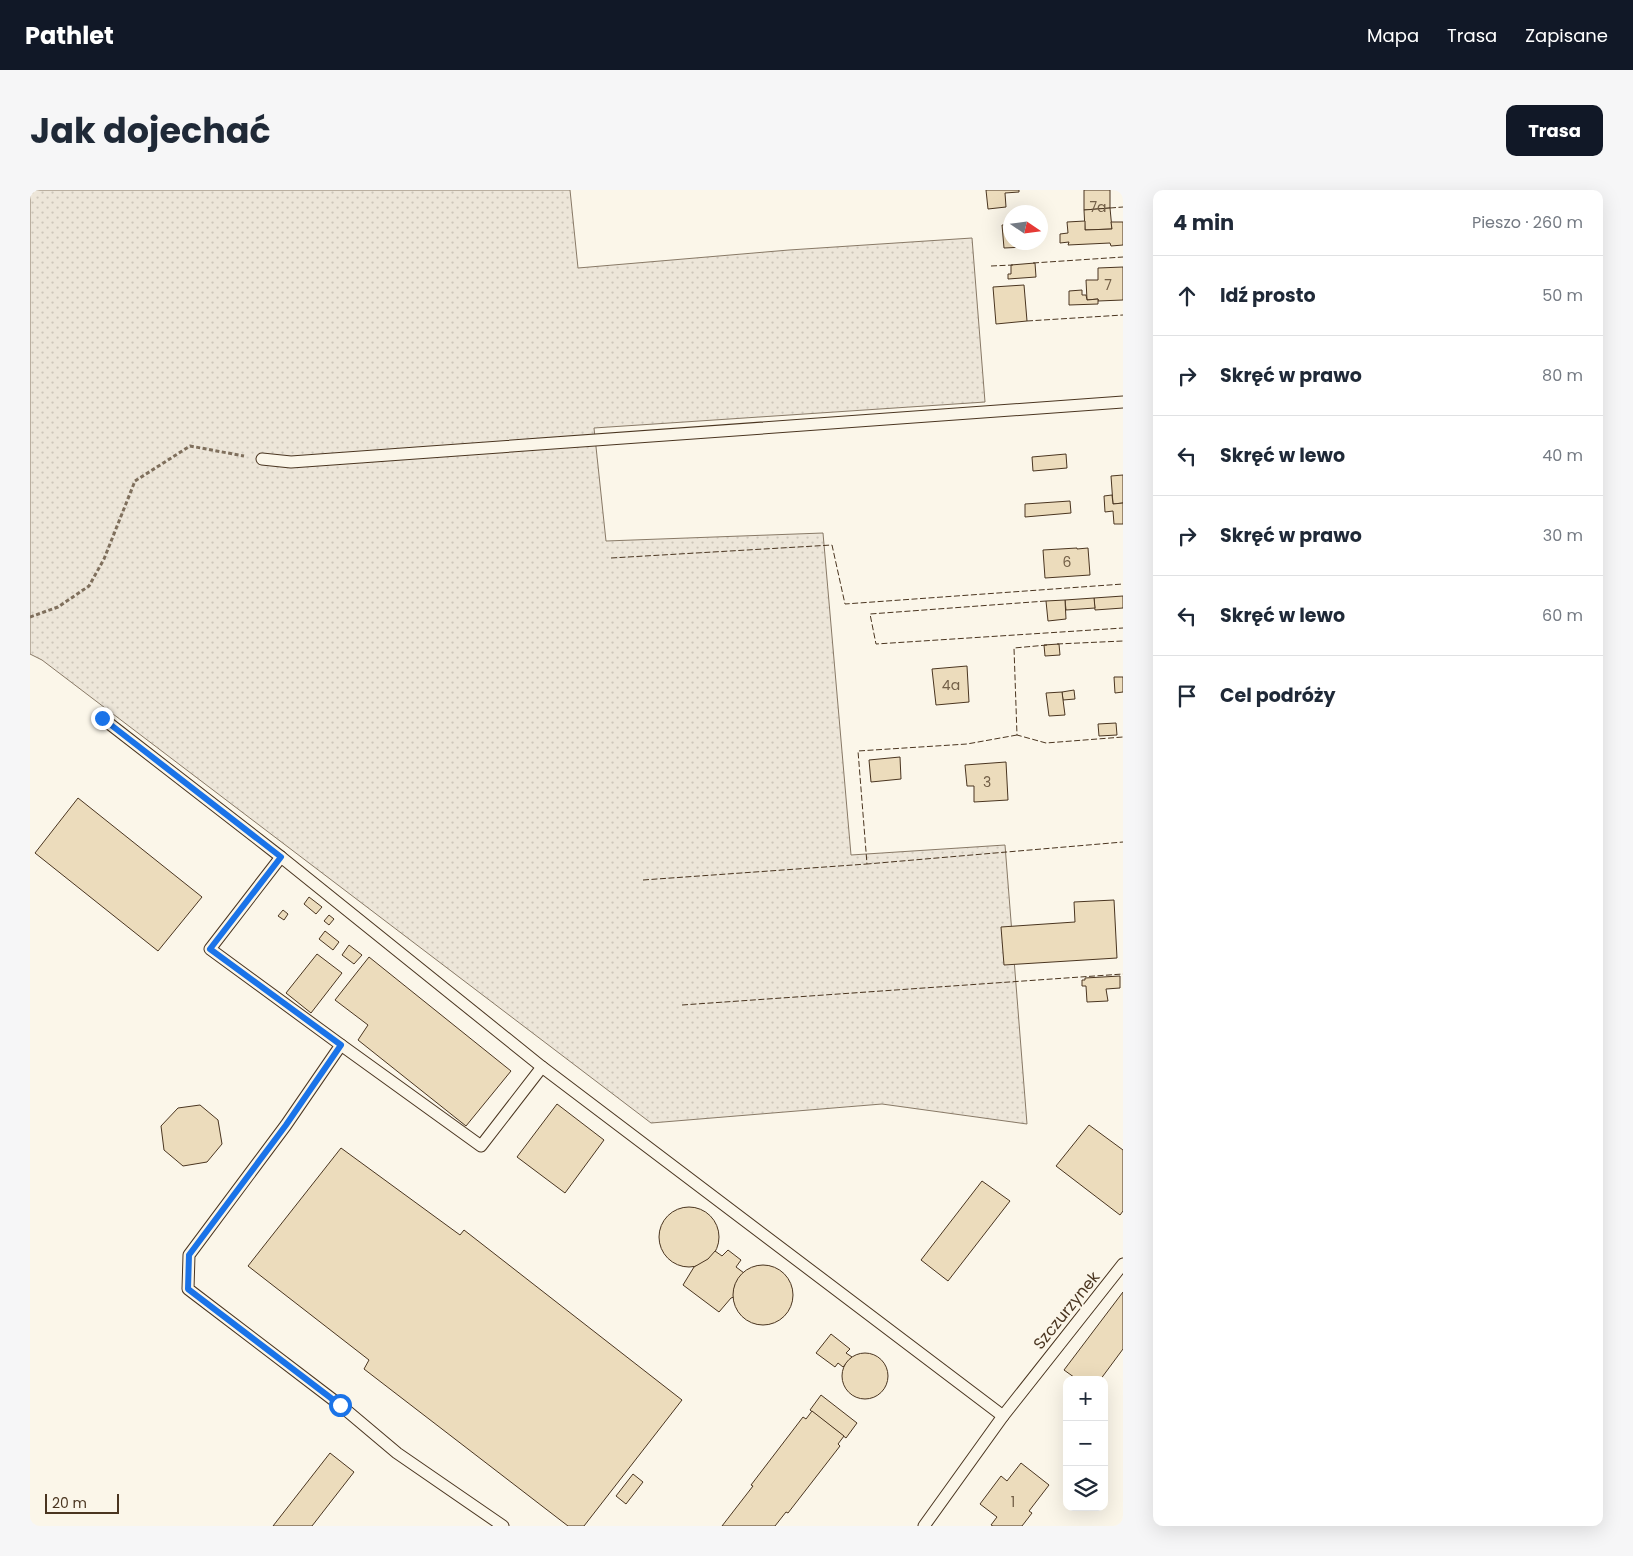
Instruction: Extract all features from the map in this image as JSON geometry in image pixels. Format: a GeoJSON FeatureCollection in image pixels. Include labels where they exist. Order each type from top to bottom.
{"type":"FeatureCollection","features":[{"type":"Feature","properties":{"kind":"lane"},"geometry":{"type":"LineString","coordinates":[[262,459],[292,462],[1123,402]]}},
{"type":"Feature","properties":{"kind":"lane"},"geometry":{"type":"LineString","coordinates":[[102,718],[281,857],[542,1067],[1003,1416]]}},
{"type":"Feature","properties":{"kind":"lane"},"geometry":{"type":"LineString","coordinates":[[281,857],[210,949],[481,1146],[542,1067]]}},
{"type":"Feature","properties":{"kind":"lane"},"geometry":{"type":"LineString","coordinates":[[341,1045],[286,1125],[189,1255],[188,1289],[340,1405],[397,1453],[503,1526]]}},
{"type":"Feature","properties":{"kind":"lane","name":"Szczurzynek"},"geometry":{"type":"LineString","coordinates":[[924,1526],[1003,1416],[1123,1264]]}},
{"type":"Feature","properties":{"kind":"path"},"geometry":{"type":"LineString","coordinates":[[30,617],[58,606],[90,586],[104,559],[135,481],[190,446],[262,459]]}},
{"type":"Feature","properties":{"kind":"shaded area"},"geometry":{"type":"Polygon","coordinates":[[[30,190],[570,190],[578,268],[789,250],[972,238],[985,402],[594,428],[606,541],[823,533],[851,855],[1005,845],[1027,1124],[882,1104],[651,1123],[42,660],[30,654],[30,190]]]}},
{"type":"Feature","properties":{"kind":"building"},"geometry":{"type":"Polygon","coordinates":[[[986,190],[1019,190],[1019,192],[1005,193],[1006,205],[1003,205],[1003,207],[988,209],[986,190]]]}},
{"type":"Feature","properties":{"kind":"building"},"geometry":{"type":"Polygon","coordinates":[[[1084,190],[1110,190],[1110,208],[1084,210],[1084,190]]]}},
{"type":"Feature","properties":{"kind":"building"},"geometry":{"type":"Polygon","coordinates":[[[1110,208],[1112,229],[1085,230],[1084,210],[1110,208]]]}},
{"type":"Feature","properties":{"kind":"building"},"geometry":{"type":"Polygon","coordinates":[[[1085,221],[1085,230],[1112,229],[1111,222],[1123,222],[1123,245],[1111,246],[1110,243],[1068,245],[1069,242],[1060,243],[1060,234],[1068,233],[1067,222],[1085,221]]]}},
{"type":"Feature","properties":{"kind":"building"},"geometry":{"type":"Polygon","coordinates":[[[1035,263],[1036,277],[1008,279],[1008,274],[1011,274],[1011,265],[1035,263]]]}},
{"type":"Feature","properties":{"kind":"building"},"geometry":{"type":"Polygon","coordinates":[[[1123,267],[1123,300],[1087,300],[1086,280],[1098,280],[1098,268],[1123,267]]]}},
{"type":"Feature","properties":{"kind":"building"},"geometry":{"type":"Polygon","coordinates":[[[1024,285],[1027,321],[996,324],[993,287],[1024,285]]]}},
{"type":"Feature","properties":{"kind":"building"},"geometry":{"type":"Polygon","coordinates":[[[1082,290],[1082,295],[1086,295],[1087,300],[1098,299],[1098,304],[1069,305],[1069,291],[1082,290]]]}},
{"type":"Feature","properties":{"kind":"building"},"geometry":{"type":"Polygon","coordinates":[[[1066,454],[1067,468],[1033,471],[1032,457],[1066,454]]]}},
{"type":"Feature","properties":{"kind":"building"},"geometry":{"type":"Polygon","coordinates":[[[1123,475],[1123,503],[1113,504],[1111,476],[1123,475]]]}},
{"type":"Feature","properties":{"kind":"building"},"geometry":{"type":"Polygon","coordinates":[[[1112,495],[1113,504],[1123,503],[1123,524],[1114,524],[1113,511],[1105,512],[1104,496],[1112,495]]]}},
{"type":"Feature","properties":{"kind":"building"},"geometry":{"type":"Polygon","coordinates":[[[1070,501],[1071,513],[1025,517],[1025,504],[1070,501]]]}},
{"type":"Feature","properties":{"kind":"building"},"geometry":{"type":"Polygon","coordinates":[[[1088,548],[1090,575],[1045,578],[1043,550],[1088,548]]]}},
{"type":"Feature","properties":{"kind":"building"},"geometry":{"type":"Polygon","coordinates":[[[1123,596],[1123,608],[1095,610],[1094,598],[1123,596]]]}},
{"type":"Feature","properties":{"kind":"building"},"geometry":{"type":"Polygon","coordinates":[[[1094,598],[1095,608],[1066,610],[1065,600],[1094,598]]]}},
{"type":"Feature","properties":{"kind":"building"},"geometry":{"type":"Polygon","coordinates":[[[1065,600],[1066,619],[1048,621],[1046,601],[1065,600]]]}},
{"type":"Feature","properties":{"kind":"building"},"geometry":{"type":"Polygon","coordinates":[[[1059,644],[1060,655],[1045,656],[1044,645],[1059,644]]]}},
{"type":"Feature","properties":{"kind":"building"},"geometry":{"type":"Polygon","coordinates":[[[967,666],[969,702],[936,705],[932,669],[967,666]]]}},
{"type":"Feature","properties":{"kind":"building"},"geometry":{"type":"Polygon","coordinates":[[[1114,677],[1123,677],[1123,692],[1115,693],[1114,677]]]}},
{"type":"Feature","properties":{"kind":"building"},"geometry":{"type":"Polygon","coordinates":[[[1074,690],[1075,699],[1063,700],[1062,692],[1074,690]]]}},
{"type":"Feature","properties":{"kind":"building"},"geometry":{"type":"Polygon","coordinates":[[[1062,692],[1065,715],[1049,716],[1046,693],[1062,692]]]}},
{"type":"Feature","properties":{"kind":"building"},"geometry":{"type":"Polygon","coordinates":[[[1116,723],[1117,735],[1099,736],[1098,724],[1116,723]]]}},
{"type":"Feature","properties":{"kind":"building"},"geometry":{"type":"Polygon","coordinates":[[[900,757],[901,779],[871,782],[869,760],[900,757]]]}},
{"type":"Feature","properties":{"kind":"building"},"geometry":{"type":"Polygon","coordinates":[[[1006,762],[1008,800],[974,802],[974,786],[967,786],[965,765],[1006,762]]]}},
{"type":"Feature","properties":{"kind":"building"},"geometry":{"type":"Polygon","coordinates":[[[78,798],[202,897],[158,951],[35,853],[78,798]]]}},
{"type":"Feature","properties":{"kind":"building"},"geometry":{"type":"Polygon","coordinates":[[[309,897],[322,907],[316,914],[304,904],[309,897]]]}},
{"type":"Feature","properties":{"kind":"building"},"geometry":{"type":"Polygon","coordinates":[[[1114,900],[1117,958],[1004,965],[1001,927],[1075,922],[1074,902],[1114,900]]]}},
{"type":"Feature","properties":{"kind":"building"},"geometry":{"type":"Polygon","coordinates":[[[283,910],[288,914],[284,920],[278,916],[283,910]]]}},
{"type":"Feature","properties":{"kind":"building"},"geometry":{"type":"Polygon","coordinates":[[[329,915],[334,919],[329,925],[324,921],[329,915]]]}},
{"type":"Feature","properties":{"kind":"building"},"geometry":{"type":"Polygon","coordinates":[[[325,931],[339,942],[333,950],[319,939],[325,931]]]}},
{"type":"Feature","properties":{"kind":"building"},"geometry":{"type":"Polygon","coordinates":[[[349,945],[362,955],[354,964],[342,955],[349,945]]]}},
{"type":"Feature","properties":{"kind":"building"},"geometry":{"type":"Polygon","coordinates":[[[317,954],[342,973],[311,1013],[286,993],[317,954]]]}},
{"type":"Feature","properties":{"kind":"building"},"geometry":{"type":"Polygon","coordinates":[[[369,957],[511,1071],[466,1126],[358,1040],[368,1025],[335,1000],[369,957]]]}},
{"type":"Feature","properties":{"kind":"building"},"geometry":{"type":"Polygon","coordinates":[[[1120,976],[1120,988],[1106,989],[1108,1001],[1087,1002],[1086,986],[1082,986],[1082,980],[1085,980],[1085,978],[1120,976]]]}},
{"type":"Feature","properties":{"kind":"building"},"geometry":{"type":"Polygon","coordinates":[[[557,1104],[604,1140],[565,1193],[517,1157],[557,1104]]]}},
{"type":"Feature","properties":{"kind":"building"},"geometry":{"type":"Polygon","coordinates":[[[200,1105],[218,1120],[222,1144],[207,1162],[183,1166],[164,1150],[161,1126],[178,1108],[200,1105]]]}},
{"type":"Feature","properties":{"kind":"building"},"geometry":{"type":"Polygon","coordinates":[[[1089,1125],[1123,1150],[1123,1211],[1120,1215],[1056,1166],[1089,1125]]]}},
{"type":"Feature","properties":{"kind":"building"},"geometry":{"type":"Polygon","coordinates":[[[341,1148],[460,1235],[464,1230],[682,1400],[584,1526],[568,1526],[364,1369],[369,1360],[248,1266],[341,1148]]]}},
{"type":"Feature","properties":{"kind":"building"},"geometry":{"type":"Polygon","coordinates":[[[982,1181],[1010,1201],[948,1281],[921,1260],[982,1181]]]}},
{"type":"Feature","properties":{"kind":"building"},"geometry":{"type":"Polygon","coordinates":[[[689,1207],[705,1212],[710,1216],[714,1221],[719,1237],[714,1253],[710,1258],[705,1262],[689,1267],[673,1262],[668,1258],[664,1253],[659,1237],[664,1221],[668,1216],[673,1212],[689,1207]]]}},
{"type":"Feature","properties":{"kind":"building"},"geometry":{"type":"Polygon","coordinates":[[[728,1250],[741,1260],[736,1267],[744,1273],[735,1285],[734,1297],[719,1312],[683,1285],[694,1267],[708,1259],[715,1251],[722,1256],[728,1250]]]}},
{"type":"Feature","properties":{"kind":"building"},"geometry":{"type":"Polygon","coordinates":[[[763,1265],[779,1270],[784,1274],[788,1279],[793,1295],[788,1311],[784,1316],[779,1320],[763,1325],[747,1320],[742,1316],[738,1311],[733,1295],[738,1279],[742,1274],[747,1270],[763,1265]]]}},
{"type":"Feature","properties":{"kind":"building"},"geometry":{"type":"Polygon","coordinates":[[[1123,1292],[1123,1349],[1103,1376],[1072,1376],[1064,1370],[1123,1292]]]}},
{"type":"Feature","properties":{"kind":"building"},"geometry":{"type":"Polygon","coordinates":[[[831,1334],[850,1349],[846,1353],[852,1357],[843,1367],[838,1363],[835,1367],[816,1353],[831,1334]]]}},
{"type":"Feature","properties":{"kind":"building"},"geometry":{"type":"Polygon","coordinates":[[[865,1353],[878,1357],[884,1363],[888,1376],[884,1389],[878,1395],[865,1399],[852,1395],[846,1389],[842,1376],[846,1363],[852,1357],[865,1353]]]}},
{"type":"Feature","properties":{"kind":"building"},"geometry":{"type":"Polygon","coordinates":[[[821,1395],[857,1423],[846,1438],[810,1410],[821,1395]]]}},
{"type":"Feature","properties":{"kind":"building"},"geometry":{"type":"Polygon","coordinates":[[[812,1411],[844,1436],[838,1444],[840,1446],[788,1513],[786,1512],[775,1526],[722,1526],[803,1417],[806,1419],[812,1411]]]}},
{"type":"Feature","properties":{"kind":"building"},"geometry":{"type":"Polygon","coordinates":[[[330,1453],[354,1472],[312,1526],[273,1526],[330,1453]]]}},
{"type":"Feature","properties":{"kind":"building"},"geometry":{"type":"Polygon","coordinates":[[[1021,1463],[1049,1485],[1029,1511],[1032,1513],[1022,1526],[993,1526],[991,1525],[997,1517],[980,1504],[1001,1476],[1007,1481],[1021,1463]]]}},
{"type":"Feature","properties":{"kind":"building"},"geometry":{"type":"Polygon","coordinates":[[[633,1474],[643,1482],[626,1504],[616,1496],[633,1474]]]}},
{"type":"Feature","properties":{"kind":"fence"},"geometry":{"type":"LineString","coordinates":[[1110,208],[1123,207]]}},
{"type":"Feature","properties":{"kind":"fence"},"geometry":{"type":"LineString","coordinates":[[1033,263],[1123,257]]}},
{"type":"Feature","properties":{"kind":"fence"},"geometry":{"type":"LineString","coordinates":[[991,266],[1013,265]]}},
{"type":"Feature","properties":{"kind":"fence"},"geometry":{"type":"LineString","coordinates":[[1027,321],[1123,315]]}},
{"type":"Feature","properties":{"kind":"fence"},"geometry":{"type":"LineString","coordinates":[[611,558],[832,545],[845,604],[1123,584]]}},
{"type":"Feature","properties":{"kind":"fence"},"geometry":{"type":"LineString","coordinates":[[1046,601],[870,614],[876,644],[1123,628]]}},
{"type":"Feature","properties":{"kind":"fence"},"geometry":{"type":"LineString","coordinates":[[1057,644],[1123,641]]}},
{"type":"Feature","properties":{"kind":"fence"},"geometry":{"type":"LineString","coordinates":[[1047,645],[1014,648],[1017,735],[1046,743],[1123,737]]}},
{"type":"Feature","properties":{"kind":"fence"},"geometry":{"type":"LineString","coordinates":[[1017,735],[967,744],[858,751],[867,864],[1123,842]]}},
{"type":"Feature","properties":{"kind":"fence"},"geometry":{"type":"LineString","coordinates":[[643,880],[867,864]]}},
{"type":"Feature","properties":{"kind":"fence"},"geometry":{"type":"LineString","coordinates":[[682,1005],[1123,974]]}},
{"type":"Feature","properties":{"kind":"route"},"geometry":{"type":"LineString","coordinates":[[102,718],[281,857],[210,949],[341,1045],[286,1125],[189,1255],[188,1289],[340,1405]]}}]}
